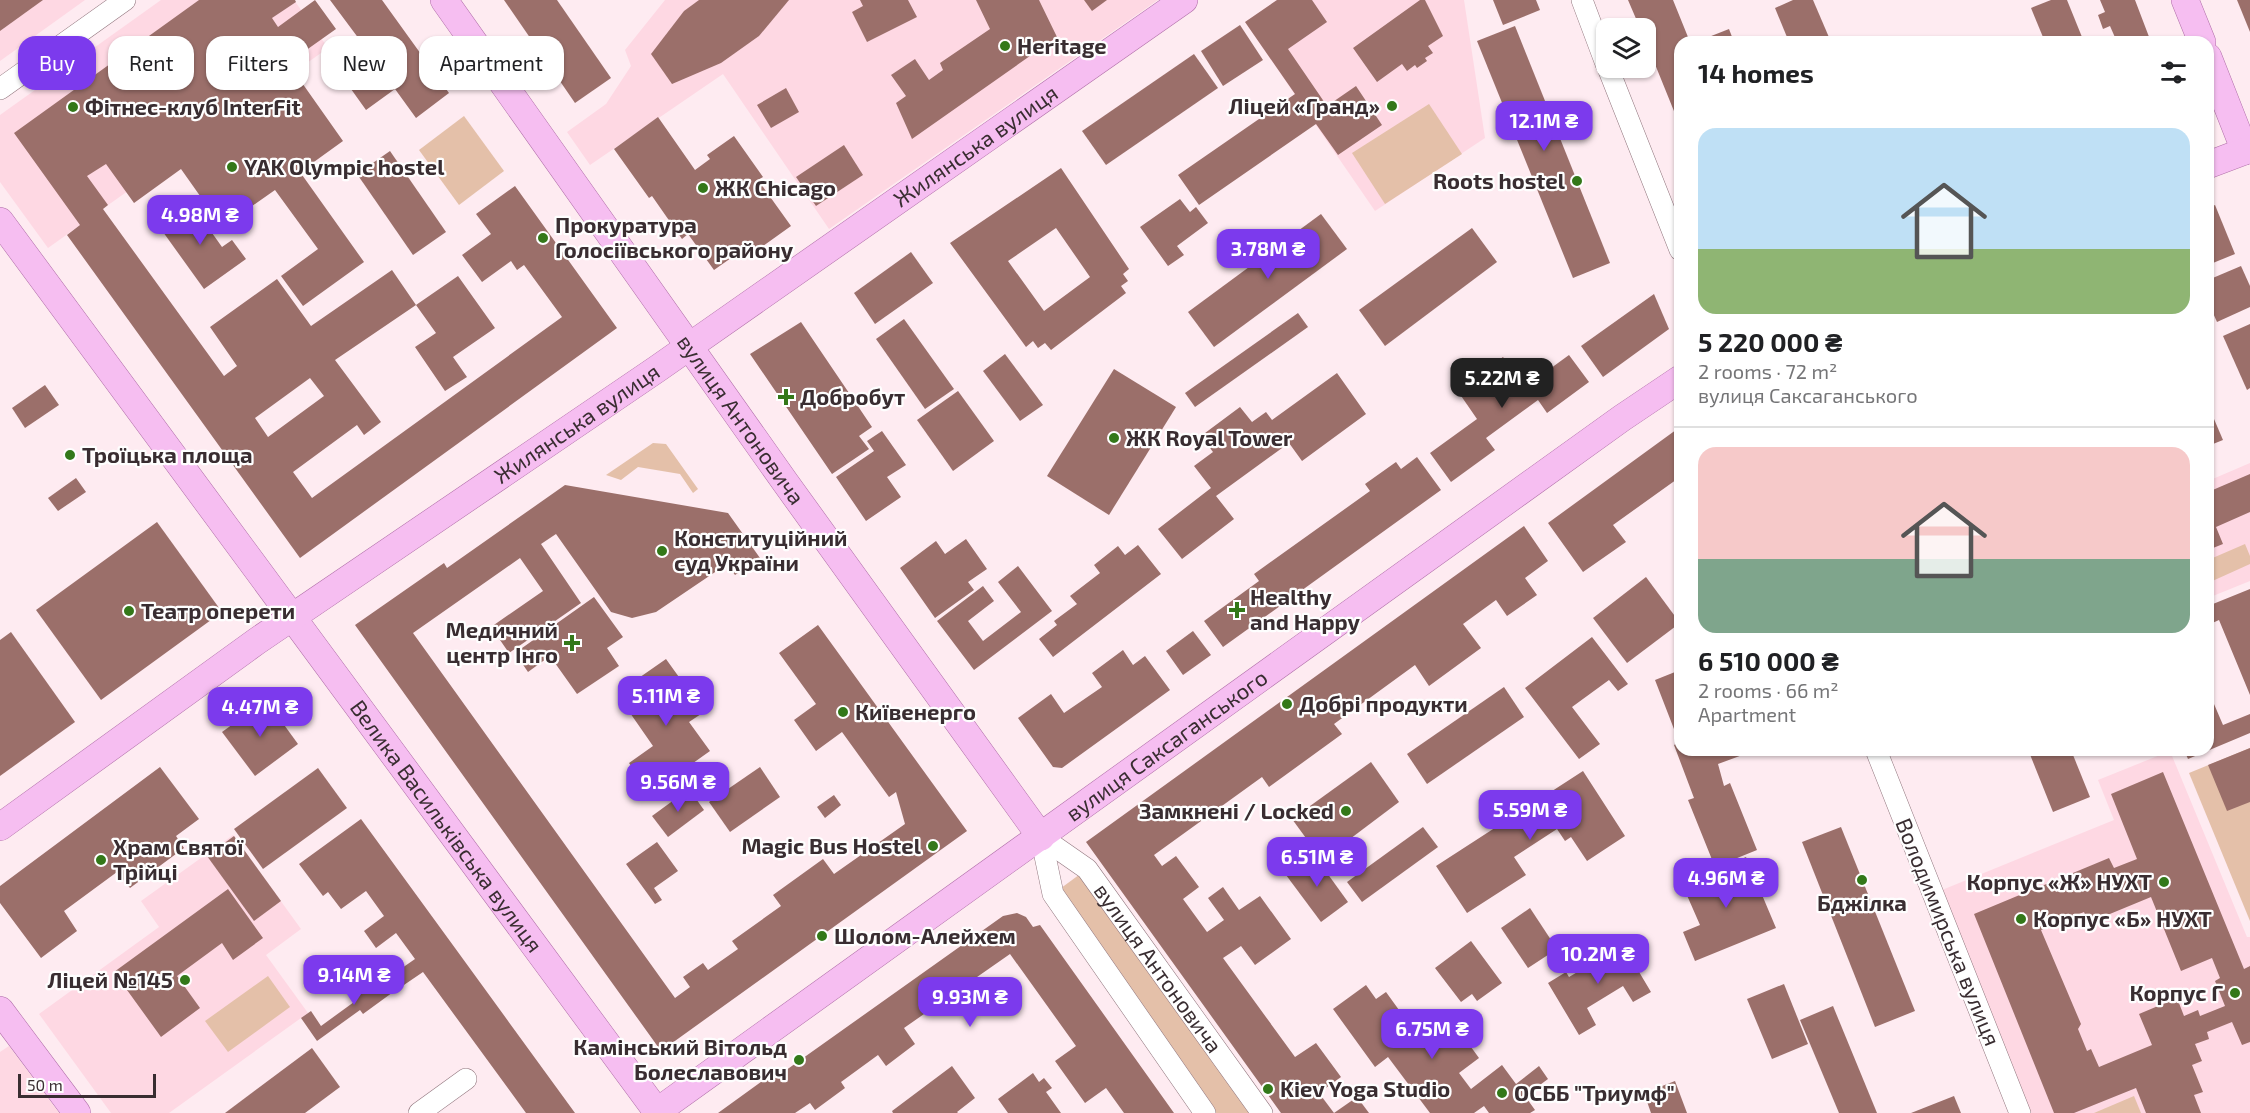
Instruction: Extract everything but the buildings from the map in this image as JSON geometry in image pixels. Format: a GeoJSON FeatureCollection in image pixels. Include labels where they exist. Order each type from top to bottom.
{"type":"FeatureCollection","features":[{"type":"Feature","properties":{"kind":"main road","name":"вулиця Антоновича"},"geometry":{"type":"LineString","coordinates":[[444,0],[792,491],[1041,837]]}},
{"type":"Feature","properties":{"kind":"main road","name":"Жилянська вулиця"},"geometry":{"type":"LineString","coordinates":[[0,827],[292,618],[690,346],[1184,0]]}},
{"type":"Feature","properties":{"kind":"main road"},"geometry":{"type":"LineString","coordinates":[[2185,0],[2200,36]]}},
{"type":"Feature","properties":{"kind":"main road"},"geometry":{"type":"LineString","coordinates":[[2214,72],[2248,154],[2214,163]]}},
{"type":"Feature","properties":{"kind":"main road","name":"Велика Васильківська вулиця"},"geometry":{"type":"LineString","coordinates":[[0,220],[658,1113]]}},
{"type":"Feature","properties":{"kind":"main road","name":"вулиця Саксаганського"},"geometry":{"type":"LineString","coordinates":[[658,1113],[1622,418],[1674,383]]}},
{"type":"Feature","properties":{"kind":"main road"},"geometry":{"type":"LineString","coordinates":[[0,1010],[77,1113]]}},
{"type":"Feature","properties":{"kind":"street"},"geometry":{"type":"LineString","coordinates":[[0,89],[125,0]]}},
{"type":"Feature","properties":{"kind":"street"},"geometry":{"type":"LineString","coordinates":[[1582,0],[1596,37]]}},
{"type":"Feature","properties":{"kind":"street"},"geometry":{"type":"LineString","coordinates":[[1612,78],[1674,235]]}},
{"type":"Feature","properties":{"kind":"street","name":"Володимирська вулиця"},"geometry":{"type":"LineString","coordinates":[[1878,756],[2020,1113]]}},
{"type":"Feature","properties":{"kind":"street","name":"вулиця Антоновича"},"geometry":{"type":"LineString","coordinates":[[1041,837],[1053,894],[1204,1113]]}},
{"type":"Feature","properties":{"kind":"street","name":"вулиця Антоновича"},"geometry":{"type":"LineString","coordinates":[[1041,837],[1087,869],[1262,1113]]}},
{"type":"Feature","properties":{"kind":"street"},"geometry":{"type":"LineString","coordinates":[[419,1113],[466,1079]]}},
{"type":"Feature","properties":{"kind":"shaded area"},"geometry":{"type":"Polygon","coordinates":[[[0,0],[85,0],[35,36],[18,36],[18,48],[0,61],[0,0]]]}},
{"type":"Feature","properties":{"kind":"shaded area"},"geometry":{"type":"Polygon","coordinates":[[[161,0],[294,0],[321,38],[321,53],[309,62],[309,36],[206,36],[206,90],[269,90],[48,248],[0,182],[0,115],[35,90],[96,90],[96,46],[108,38],[108,90],[194,90],[194,36],[111,36],[161,0]]]}},
{"type":"Feature","properties":{"kind":"shaded area"},"geometry":{"type":"Polygon","coordinates":[[[665,0],[1158,0],[829,229],[723,74],[590,165],[567,132],[606,104],[631,66],[625,50],[665,0]]]}},
{"type":"Feature","properties":{"kind":"shaded area","name":"Ліцей «Гранд»"},"geometry":{"type":"Polygon","coordinates":[[[1277,0],[1464,0],[1485,138],[1375,211],[1245,22],[1277,0]]]}},
{"type":"Feature","properties":{"kind":"shaded area"},"geometry":{"type":"Polygon","coordinates":[[[1429,104],[1462,154],[1385,204],[1352,153],[1429,104]]]}},
{"type":"Feature","properties":{"kind":"shaded area"},"geometry":{"type":"Polygon","coordinates":[[[464,116],[504,171],[459,205],[419,150],[464,116]]]}},
{"type":"Feature","properties":{"kind":"shaded area"},"geometry":{"type":"Polygon","coordinates":[[[653,443],[666,444],[698,489],[693,493],[680,474],[638,467],[621,480],[606,475],[653,443]]]}},
{"type":"Feature","properties":{"kind":"shaded area"},"geometry":{"type":"Polygon","coordinates":[[[2250,463],[2250,581],[2214,596],[2214,478],[2250,463]]]}},
{"type":"Feature","properties":{"kind":"shaded area"},"geometry":{"type":"Polygon","coordinates":[[[2245,544],[2250,556],[2250,564],[2214,580],[2214,557],[2245,544]]]}},
{"type":"Feature","properties":{"kind":"shaded area"},"geometry":{"type":"Polygon","coordinates":[[[2250,748],[2250,921],[2189,773],[2250,748]]]}},
{"type":"Feature","properties":{"kind":"shaded area"},"geometry":{"type":"Polygon","coordinates":[[[2158,756],[2172,756],[2247,937],[2250,937],[2250,1113],[2030,1113],[1942,890],[2114,820],[2098,780],[2158,756]]]}},
{"type":"Feature","properties":{"kind":"shaded area","name":"Ліцей №145"},"geometry":{"type":"Polygon","coordinates":[[[233,835],[301,929],[266,955],[308,1013],[169,1113],[111,1113],[39,1014],[159,927],[141,901],[233,835]]]}},
{"type":"Feature","properties":{"kind":"shaded area"},"geometry":{"type":"Polygon","coordinates":[[[1087,869],[1262,1113],[1205,1113],[1053,894],[1087,869]]]}},
{"type":"Feature","properties":{"kind":"shaded area"},"geometry":{"type":"Polygon","coordinates":[[[268,976],[290,1007],[228,1052],[205,1021],[268,976]]]}},
{"type":"Feature","properties":{"kind":"shaded area"},"geometry":{"type":"Polygon","coordinates":[[[9,1046],[59,1113],[0,1113],[0,1052],[9,1046]]]}},
{"type":"Feature","properties":{"kind":"shaded area"},"geometry":{"type":"Polygon","coordinates":[[[2134,1096],[2141,1113],[2094,1113],[2134,1096]]]}},
{"type":"Feature","properties":{"kind":"place","name":"Heritage"},"geometry":{"type":"Point","coordinates":[1005,46]}},
{"type":"Feature","properties":{"kind":"place","name":"Ліцей «Гранд»"},"geometry":{"type":"Point","coordinates":[1392,106]}},
{"type":"Feature","properties":{"kind":"place","name":"Фітнес-клуб InterFit"},"geometry":{"type":"Point","coordinates":[73,107]}},
{"type":"Feature","properties":{"kind":"place","name":"YAK Olympic hostel"},"geometry":{"type":"Point","coordinates":[232,167]}},
{"type":"Feature","properties":{"kind":"place","name":"Roots hostel"},"geometry":{"type":"Point","coordinates":[1577,181]}},
{"type":"Feature","properties":{"kind":"place","name":"ЖК Chicago"},"geometry":{"type":"Point","coordinates":[703,188]}},
{"type":"Feature","properties":{"kind":"place","name":"Прокуратура Голосіївського району"},"geometry":{"type":"Point","coordinates":[543,238]}},
{"type":"Feature","properties":{"kind":"place","name":"Добробут"},"geometry":{"type":"Point","coordinates":[786,397]}},
{"type":"Feature","properties":{"kind":"place","name":"ЖК Royal Tower"},"geometry":{"type":"Point","coordinates":[1114,438]}},
{"type":"Feature","properties":{"kind":"place","name":"Троїцька площа"},"geometry":{"type":"Point","coordinates":[70,455]}},
{"type":"Feature","properties":{"kind":"place","name":"Конституційний суд України"},"geometry":{"type":"Point","coordinates":[662,551]}},
{"type":"Feature","properties":{"kind":"place","name":"Healthy and Happy"},"geometry":{"type":"Point","coordinates":[1237,610]}},
{"type":"Feature","properties":{"kind":"place","name":"Театр оперети"},"geometry":{"type":"Point","coordinates":[129,611]}},
{"type":"Feature","properties":{"kind":"place","name":"Медичний центр Інго"},"geometry":{"type":"Point","coordinates":[572,643]}},
{"type":"Feature","properties":{"kind":"place","name":"Добрі продукти"},"geometry":{"type":"Point","coordinates":[1287,704]}},
{"type":"Feature","properties":{"kind":"place","name":"Київенерго"},"geometry":{"type":"Point","coordinates":[843,712]}},
{"type":"Feature","properties":{"kind":"place","name":"Замкнені / Locked"},"geometry":{"type":"Point","coordinates":[1346,811]}},
{"type":"Feature","properties":{"kind":"place","name":"Magic Bus Hostel"},"geometry":{"type":"Point","coordinates":[933,846]}},
{"type":"Feature","properties":{"kind":"place","name":"Храм Святої Трійці"},"geometry":{"type":"Point","coordinates":[101,860]}},
{"type":"Feature","properties":{"kind":"place","name":"Бджілка"},"geometry":{"type":"Point","coordinates":[1862,880]}},
{"type":"Feature","properties":{"kind":"place","name":"Корпус «Ж» НУХТ"},"geometry":{"type":"Point","coordinates":[2164,882]}},
{"type":"Feature","properties":{"kind":"place","name":"Корпус «Б» НУХТ"},"geometry":{"type":"Point","coordinates":[2021,919]}},
{"type":"Feature","properties":{"kind":"place","name":"Шолом-Алейхем"},"geometry":{"type":"Point","coordinates":[822,936]}},
{"type":"Feature","properties":{"kind":"place","name":"Ліцей №145"},"geometry":{"type":"Point","coordinates":[185,980]}},
{"type":"Feature","properties":{"kind":"place","name":"Корпус Г"},"geometry":{"type":"Point","coordinates":[2235,993]}},
{"type":"Feature","properties":{"kind":"place","name":"Камінський Вітольд Болеславович"},"geometry":{"type":"Point","coordinates":[799,1060]}},
{"type":"Feature","properties":{"kind":"place","name":"Kiev Yoga Studio"},"geometry":{"type":"Point","coordinates":[1268,1089]}},
{"type":"Feature","properties":{"kind":"place","name":"ОСББ \"Триумф\""},"geometry":{"type":"Point","coordinates":[1502,1093]}}]}
